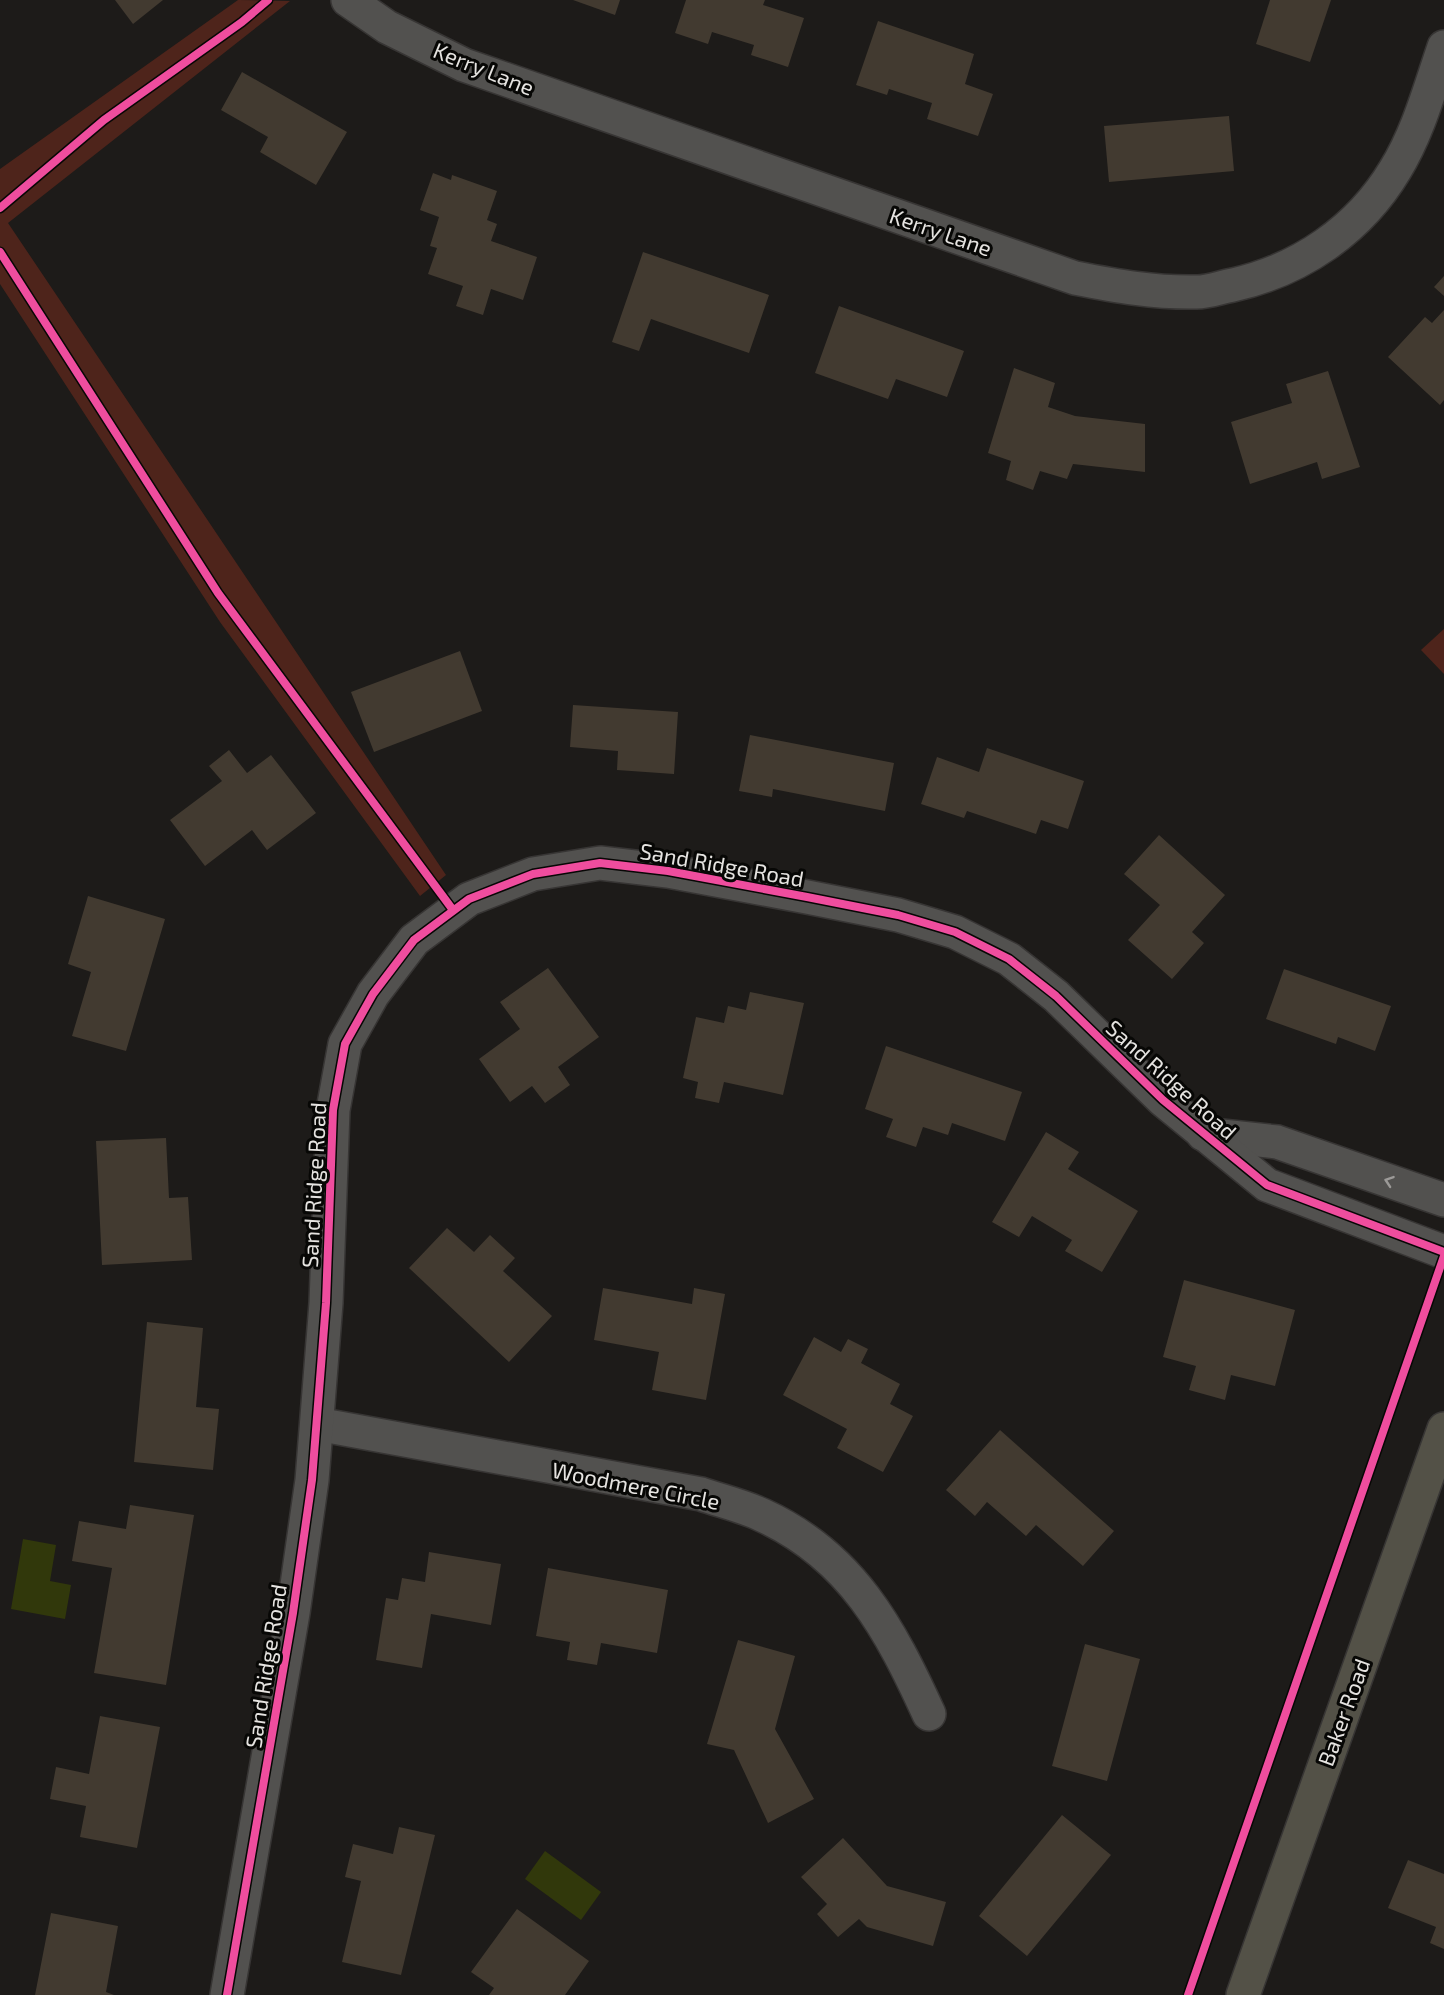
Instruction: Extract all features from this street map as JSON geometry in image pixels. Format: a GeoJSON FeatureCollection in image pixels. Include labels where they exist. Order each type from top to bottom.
{"type":"FeatureCollection","features":[{"type":"Feature","properties":{"kind":"main road","name":"Baker Road"},"geometry":{"type":"LineString","coordinates":[[1243,1995],[1444,1429]]}},
{"type":"Feature","properties":{"kind":"street","name":"Kerry Lane"},"geometry":{"type":"LineString","coordinates":[[348,0],[387,27],[464,65],[1075,278],[1140,291],[1200,292],[1232,285],[1263,278],[1318,251],[1365,212],[1396,170],[1422,110],[1444,47]]}},
{"type":"Feature","properties":{"kind":"street","name":"Sand Ridge Road"},"geometry":{"type":"LineString","coordinates":[[227,1995],[294,1613],[312,1480],[326,1303],[333,1110],[345,1044],[373,994],[414,940],[469,899],[533,874],[600,863],[668,871],[898,915],[955,932],[1009,959],[1056,996],[1163,1100],[1267,1185],[1444,1252]]}},
{"type":"Feature","properties":{"kind":"street","name":"Sand Ridge Road"},"geometry":{"type":"LineString","coordinates":[[1203,1134],[1277,1142],[1444,1200]]}},
{"type":"Feature","properties":{"kind":"street","name":"Woodmere Circle"},"geometry":{"type":"LineString","coordinates":[[316,1425],[701,1494],[762,1514],[813,1545],[866,1597],[899,1649],[929,1714]]}},
{"type":"Feature","properties":{"kind":"shaded area"},"geometry":{"type":"Polygon","coordinates":[[[238,0],[290,1],[8,223],[446,875],[420,896],[220,622],[0,284],[0,169],[238,0]]]}},
{"type":"Feature","properties":{"kind":"shaded area"},"geometry":{"type":"Polygon","coordinates":[[[1444,629],[1444,674],[1421,650],[1444,629]]]}},
{"type":"Feature","properties":{"kind":"shaded area"},"geometry":{"type":"Polygon","coordinates":[[[23,1539],[56,1545],[50,1581],[71,1585],[65,1619],[11,1609],[23,1539]]]}},
{"type":"Feature","properties":{"kind":"shaded area"},"geometry":{"type":"Polygon","coordinates":[[[545,1851],[601,1892],[581,1920],[525,1879],[545,1851]]]}},
{"type":"Feature","properties":{"kind":"building"},"geometry":{"type":"Polygon","coordinates":[[[115,0],[163,0],[133,24],[115,0]]]}},
{"type":"Feature","properties":{"kind":"building"},"geometry":{"type":"Polygon","coordinates":[[[573,0],[620,0],[615,15],[573,0]]]}},
{"type":"Feature","properties":{"kind":"building"},"geometry":{"type":"Polygon","coordinates":[[[686,0],[765,0],[763,5],[804,18],[788,67],[751,55],[754,45],[712,32],[708,44],[675,33],[686,0]]]}},
{"type":"Feature","properties":{"kind":"building"},"geometry":{"type":"Polygon","coordinates":[[[1270,0],[1331,0],[1310,62],[1256,44],[1270,0]]]}},
{"type":"Feature","properties":{"kind":"building"},"geometry":{"type":"Polygon","coordinates":[[[878,21],[974,54],[965,84],[993,94],[978,136],[927,119],[932,103],[889,89],[887,95],[856,85],[878,21]]]}},
{"type":"Feature","properties":{"kind":"building"},"geometry":{"type":"Polygon","coordinates":[[[242,72],[347,132],[316,185],[260,152],[268,137],[221,110],[242,72]]]}},
{"type":"Feature","properties":{"kind":"building"},"geometry":{"type":"Polygon","coordinates":[[[1229,116],[1234,171],[1109,182],[1104,126],[1229,116]]]}},
{"type":"Feature","properties":{"kind":"building"},"geometry":{"type":"Polygon","coordinates":[[[433,173],[451,180],[452,175],[497,191],[487,220],[497,224],[491,241],[537,257],[523,300],[491,289],[483,315],[456,306],[463,286],[428,274],[437,248],[430,246],[439,217],[420,210],[433,173]]]}},
{"type":"Feature","properties":{"kind":"building"},"geometry":{"type":"Polygon","coordinates":[[[643,252],[769,295],[749,353],[651,319],[639,351],[612,342],[643,252]]]}},
{"type":"Feature","properties":{"kind":"building"},"geometry":{"type":"Polygon","coordinates":[[[1444,276],[1444,296],[1434,287],[1444,276]]]}},
{"type":"Feature","properties":{"kind":"building"},"geometry":{"type":"Polygon","coordinates":[[[839,306],[964,351],[947,397],[896,379],[888,399],[815,373],[839,306]]]}},
{"type":"Feature","properties":{"kind":"building"},"geometry":{"type":"Polygon","coordinates":[[[1444,310],[1444,400],[1440,405],[1388,357],[1425,317],[1432,323],[1444,310]]]}},
{"type":"Feature","properties":{"kind":"building"},"geometry":{"type":"Polygon","coordinates":[[[1014,368],[1055,383],[1048,407],[1075,416],[1145,424],[1145,472],[1073,464],[1067,479],[1040,471],[1033,490],[1006,480],[1011,461],[988,453],[1014,368]]]}},
{"type":"Feature","properties":{"kind":"building"},"geometry":{"type":"Polygon","coordinates":[[[1328,371],[1360,467],[1322,479],[1317,462],[1250,484],[1231,422],[1292,403],[1286,384],[1328,371]]]}},
{"type":"Feature","properties":{"kind":"building"},"geometry":{"type":"Polygon","coordinates":[[[460,651],[482,711],[374,752],[351,692],[460,651]]]}},
{"type":"Feature","properties":{"kind":"building"},"geometry":{"type":"Polygon","coordinates":[[[573,705],[678,712],[674,774],[617,770],[618,751],[570,747],[573,705]]]}},
{"type":"Feature","properties":{"kind":"building"},"geometry":{"type":"Polygon","coordinates":[[[750,735],[894,763],[885,811],[773,789],[772,797],[739,791],[750,735]]]}},
{"type":"Feature","properties":{"kind":"building"},"geometry":{"type":"Polygon","coordinates":[[[987,748],[1084,781],[1068,829],[1041,820],[1036,834],[967,811],[964,818],[921,804],[937,757],[979,772],[987,748]]]}},
{"type":"Feature","properties":{"kind":"building"},"geometry":{"type":"Polygon","coordinates":[[[229,750],[247,773],[271,755],[316,813],[267,850],[252,830],[205,866],[170,820],[222,781],[209,766],[229,750]]]}},
{"type":"Feature","properties":{"kind":"building"},"geometry":{"type":"Polygon","coordinates":[[[1159,835],[1225,895],[1192,932],[1204,943],[1172,979],[1128,940],[1160,905],[1124,874],[1159,835]]]}},
{"type":"Feature","properties":{"kind":"building"},"geometry":{"type":"Polygon","coordinates":[[[88,896],[165,919],[126,1051],[72,1036],[91,972],[68,964],[88,896]]]}},
{"type":"Feature","properties":{"kind":"building"},"geometry":{"type":"Polygon","coordinates":[[[548,968],[599,1037],[558,1067],[570,1085],[545,1103],[532,1086],[510,1102],[479,1059],[520,1029],[500,1002],[548,968]]]}},
{"type":"Feature","properties":{"kind":"building"},"geometry":{"type":"Polygon","coordinates":[[[1284,969],[1391,1006],[1375,1051],[1338,1037],[1336,1044],[1266,1019],[1284,969]]]}},
{"type":"Feature","properties":{"kind":"building"},"geometry":{"type":"Polygon","coordinates":[[[750,992],[804,1003],[783,1095],[724,1082],[719,1103],[695,1098],[698,1082],[683,1078],[696,1017],[724,1023],[728,1006],[746,1010],[750,992]]]}},
{"type":"Feature","properties":{"kind":"building"},"geometry":{"type":"Polygon","coordinates":[[[886,1046],[1022,1092],[1005,1141],[952,1123],[948,1135],[923,1127],[916,1147],[886,1137],[893,1119],[865,1109],[886,1046]]]}},
{"type":"Feature","properties":{"kind":"building"},"geometry":{"type":"Polygon","coordinates":[[[1046,1132],[1079,1152],[1068,1169],[1138,1211],[1102,1272],[1065,1251],[1072,1240],[1032,1216],[1019,1237],[992,1222],[1046,1132]]]}},
{"type":"Feature","properties":{"kind":"building"},"geometry":{"type":"Polygon","coordinates":[[[166,1138],[169,1198],[188,1197],[192,1260],[102,1265],[96,1141],[166,1138]]]}},
{"type":"Feature","properties":{"kind":"building"},"geometry":{"type":"Polygon","coordinates":[[[447,1228],[474,1252],[490,1235],[515,1258],[503,1271],[552,1316],[509,1362],[409,1268],[447,1228]]]}},
{"type":"Feature","properties":{"kind":"building"},"geometry":{"type":"Polygon","coordinates":[[[1184,1280],[1295,1310],[1275,1386],[1231,1375],[1225,1400],[1189,1390],[1196,1366],[1163,1357],[1184,1280]]]}},
{"type":"Feature","properties":{"kind":"building"},"geometry":{"type":"Polygon","coordinates":[[[603,1288],[692,1304],[694,1288],[725,1294],[706,1400],[652,1390],[659,1352],[594,1340],[603,1288]]]}},
{"type":"Feature","properties":{"kind":"building"},"geometry":{"type":"Polygon","coordinates":[[[147,1322],[203,1328],[196,1407],[219,1409],[213,1470],[134,1462],[147,1322]]]}},
{"type":"Feature","properties":{"kind":"building"},"geometry":{"type":"Polygon","coordinates":[[[814,1337],[841,1352],[848,1339],[868,1349],[861,1363],[900,1384],[890,1404],[913,1416],[883,1472],[837,1448],[847,1429],[783,1395],[814,1337]]]}},
{"type":"Feature","properties":{"kind":"building"},"geometry":{"type":"Polygon","coordinates":[[[1000,1430],[1114,1531],[1083,1566],[1036,1525],[1026,1536],[987,1502],[975,1516],[946,1490],[1000,1430]]]}},
{"type":"Feature","properties":{"kind":"building"},"geometry":{"type":"Polygon","coordinates":[[[130,1505],[194,1515],[166,1685],[94,1673],[112,1568],[72,1561],[79,1521],[126,1529],[130,1505]]]}},
{"type":"Feature","properties":{"kind":"building"},"geometry":{"type":"Polygon","coordinates":[[[429,1552],[501,1564],[491,1625],[431,1614],[422,1668],[376,1660],[386,1598],[398,1600],[402,1578],[425,1582],[429,1552]]]}},
{"type":"Feature","properties":{"kind":"building"},"geometry":{"type":"Polygon","coordinates":[[[548,1568],[668,1590],[657,1653],[601,1643],[597,1665],[567,1660],[570,1642],[536,1636],[548,1568]]]}},
{"type":"Feature","properties":{"kind":"building"},"geometry":{"type":"Polygon","coordinates":[[[738,1640],[795,1656],[775,1729],[814,1799],[768,1823],[734,1750],[707,1744],[738,1640]]]}},
{"type":"Feature","properties":{"kind":"building"},"geometry":{"type":"Polygon","coordinates":[[[1085,1644],[1140,1659],[1107,1781],[1052,1766],[1085,1644]]]}},
{"type":"Feature","properties":{"kind":"building"},"geometry":{"type":"Polygon","coordinates":[[[100,1716],[160,1727],[137,1848],[80,1837],[86,1806],[50,1799],[56,1767],[89,1774],[100,1716]]]}},
{"type":"Feature","properties":{"kind":"building"},"geometry":{"type":"Polygon","coordinates":[[[1062,1815],[1111,1855],[1027,1956],[979,1916],[1062,1815]]]}},
{"type":"Feature","properties":{"kind":"building"},"geometry":{"type":"Polygon","coordinates":[[[399,1827],[435,1835],[401,1975],[342,1962],[361,1881],[345,1877],[353,1844],[393,1854],[399,1827]]]}},
{"type":"Feature","properties":{"kind":"building"},"geometry":{"type":"Polygon","coordinates":[[[843,1838],[887,1886],[946,1902],[933,1946],[867,1927],[859,1919],[838,1937],[817,1914],[827,1904],[801,1877],[843,1838]]]}},
{"type":"Feature","properties":{"kind":"building"},"geometry":{"type":"Polygon","coordinates":[[[1408,1860],[1444,1874],[1444,1949],[1430,1943],[1436,1927],[1388,1908],[1408,1860]]]}},
{"type":"Feature","properties":{"kind":"building"},"geometry":{"type":"Polygon","coordinates":[[[517,1909],[589,1961],[565,1995],[489,1995],[494,1988],[471,1972],[517,1909]]]}},
{"type":"Feature","properties":{"kind":"building"},"geometry":{"type":"Polygon","coordinates":[[[51,1913],[118,1926],[106,1992],[114,1995],[35,1995],[51,1913]]]}},
{"type":"Feature","properties":{"kind":"cycle path"},"geometry":{"type":"LineString","coordinates":[[0,208],[104,120],[242,22],[268,0]]}},
{"type":"Feature","properties":{"kind":"cycle path"},"geometry":{"type":"LineString","coordinates":[[0,252],[218,593],[453,910]]}},
{"type":"Feature","properties":{"kind":"cycle path"},"geometry":{"type":"LineString","coordinates":[[227,1995],[293,1613],[312,1480],[326,1303],[333,1110],[345,1044],[373,994],[414,940],[469,899],[533,874],[600,863],[668,871],[807,897],[898,915],[955,932],[1009,959],[1056,996],[1163,1100],[1267,1185],[1444,1252]]}},
{"type":"Feature","properties":{"kind":"cycle path"},"geometry":{"type":"LineString","coordinates":[[1188,1995],[1444,1256]]}}]}
